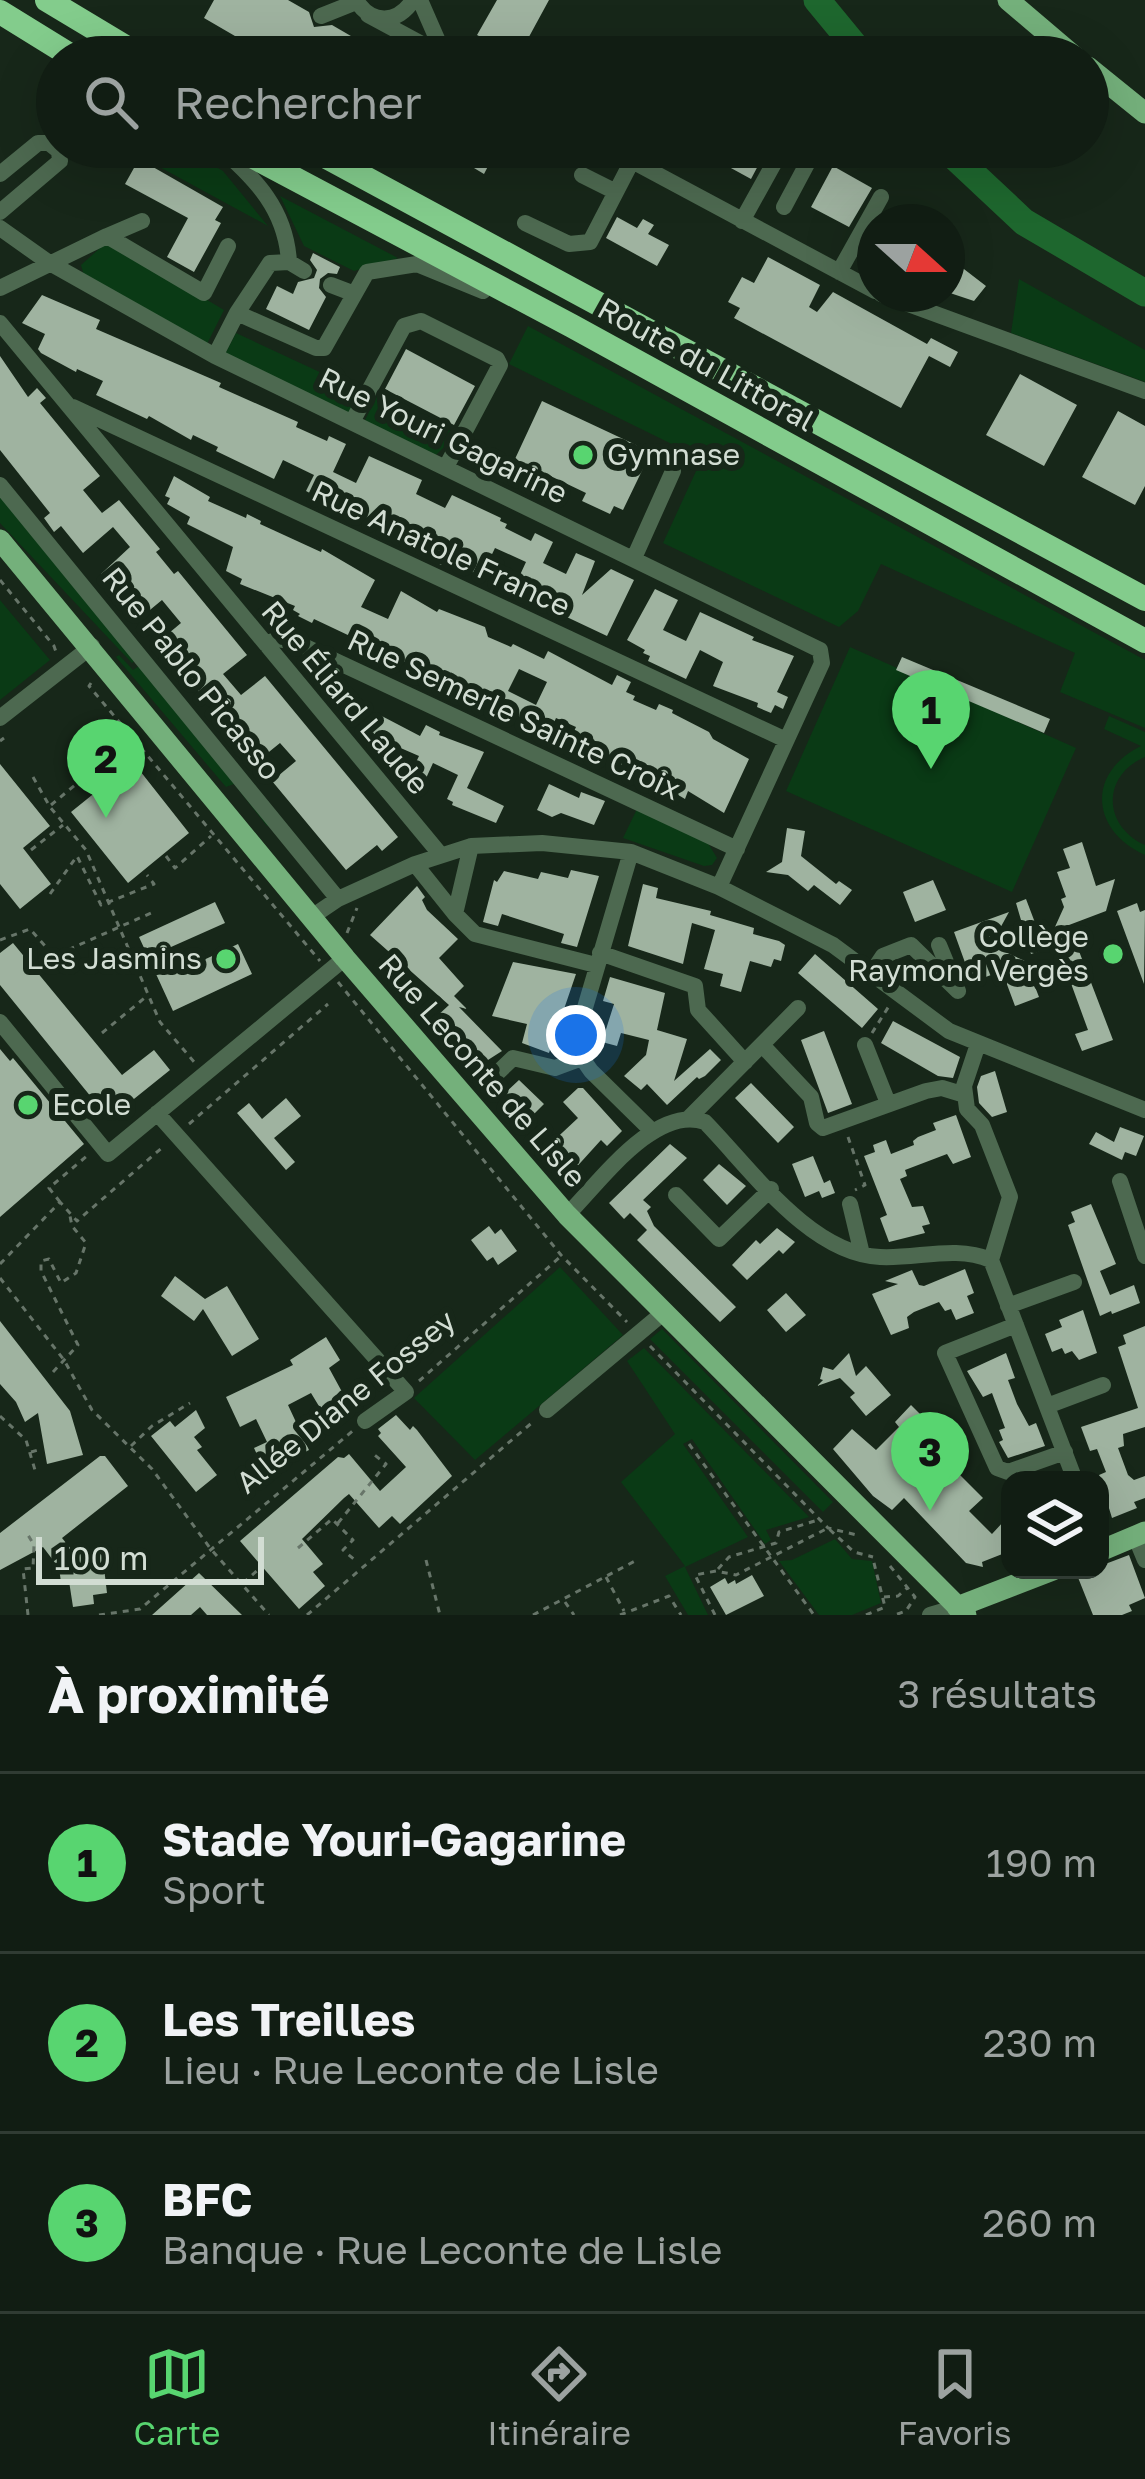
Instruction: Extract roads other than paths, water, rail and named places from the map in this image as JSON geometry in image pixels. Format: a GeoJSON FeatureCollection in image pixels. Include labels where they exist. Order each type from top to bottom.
{"type":"FeatureCollection","features":[{"type":"Feature","properties":{"kind":"highway"},"geometry":{"type":"LineString","coordinates":[[47,0],[107,36]]}},
{"type":"Feature","properties":{"kind":"highway"},"geometry":{"type":"LineString","coordinates":[[0,11],[40,36]]}},
{"type":"Feature","properties":{"kind":"highway","name":"Route du Littoral"},"geometry":{"type":"LineString","coordinates":[[275,168],[1145,641]]}},
{"type":"Feature","properties":{"kind":"highway","name":"Route du Littoral"},"geometry":{"type":"LineString","coordinates":[[347,168],[1145,599]]}},
{"type":"Feature","properties":{"kind":"highway"},"geometry":{"type":"LineString","coordinates":[[934,524],[1145,650]]}},
{"type":"Feature","properties":{"kind":"main road"},"geometry":{"type":"LineString","coordinates":[[1008,0],[1050,36]]}},
{"type":"Feature","properties":{"kind":"main road"},"geometry":{"type":"LineString","coordinates":[[1109,85],[1145,113]]}},
{"type":"Feature","properties":{"kind":"main road","name":"Rue Leconte de Lisle"},"geometry":{"type":"LineString","coordinates":[[0,540],[313,916],[340,955],[567,1215],[961,1611]]}},
{"type":"Feature","properties":{"kind":"main road"},"geometry":{"type":"LineString","coordinates":[[1109,1546],[1140,1534]]}},
{"type":"Feature","properties":{"kind":"main road"},"geometry":{"type":"LineString","coordinates":[[961,1611],[1030,1579]]}},
{"type":"Feature","properties":{"kind":"main road"},"geometry":{"type":"LineString","coordinates":[[995,1615],[1008,1588]]}},
{"type":"Feature","properties":{"kind":"street"},"geometry":{"type":"LineString","coordinates":[[321,16],[360,6],[388,19],[417,0],[435,36]]}},
{"type":"Feature","properties":{"kind":"street"},"geometry":{"type":"LineString","coordinates":[[360,6],[411,36]]}},
{"type":"Feature","properties":{"kind":"street"},"geometry":{"type":"LineString","coordinates":[[0,174],[36,145]]}},
{"type":"Feature","properties":{"kind":"street"},"geometry":{"type":"LineString","coordinates":[[0,212],[52,168]]}},
{"type":"Feature","properties":{"kind":"street"},"geometry":{"type":"LineString","coordinates":[[215,356],[270,263],[297,266],[281,220],[243,168]]}},
{"type":"Feature","properties":{"kind":"street"},"geometry":{"type":"LineString","coordinates":[[525,223],[569,244],[590,242],[628,168]]}},
{"type":"Feature","properties":{"kind":"street"},"geometry":{"type":"LineString","coordinates":[[645,168],[857,282]]}},
{"type":"Feature","properties":{"kind":"street"},"geometry":{"type":"LineString","coordinates":[[742,221],[771,168]]}},
{"type":"Feature","properties":{"kind":"street"},"geometry":{"type":"LineString","coordinates":[[784,207],[805,168]]}},
{"type":"Feature","properties":{"kind":"street"},"geometry":{"type":"LineString","coordinates":[[582,175],[616,192]]}},
{"type":"Feature","properties":{"kind":"street"},"geometry":{"type":"LineString","coordinates":[[838,272],[881,197]]}},
{"type":"Feature","properties":{"kind":"street"},"geometry":{"type":"LineString","coordinates":[[0,288],[142,221]]}},
{"type":"Feature","properties":{"kind":"street","name":"Rue Youri Gagarine"},"geometry":{"type":"LineString","coordinates":[[0,228],[48,262],[215,356],[820,650],[822,663],[786,740]]}},
{"type":"Feature","properties":{"kind":"street"},"geometry":{"type":"LineString","coordinates":[[107,236],[204,293],[228,246]]}},
{"type":"Feature","properties":{"kind":"street"},"geometry":{"type":"LineString","coordinates":[[237,313],[323,348],[367,272],[417,264],[572,326]]}},
{"type":"Feature","properties":{"kind":"street"},"geometry":{"type":"LineString","coordinates":[[331,285],[352,293]]}},
{"type":"Feature","properties":{"kind":"street"},"geometry":{"type":"LineString","coordinates":[[929,312],[1145,392]]}},
{"type":"Feature","properties":{"kind":"street"},"geometry":{"type":"LineString","coordinates":[[352,422],[404,326],[421,321],[497,359],[500,365],[446,467]]}},
{"type":"Feature","properties":{"kind":"street","name":"Rue Éliard Laude"},"geometry":{"type":"LineString","coordinates":[[0,323],[440,854]]}},
{"type":"Feature","properties":{"kind":"street","name":"Rue Anatole France"},"geometry":{"type":"LineString","coordinates":[[73,407],[786,740]]}},
{"type":"Feature","properties":{"kind":"street"},"geometry":{"type":"LineString","coordinates":[[118,464],[122,447],[139,438]]}},
{"type":"Feature","properties":{"kind":"street"},"geometry":{"type":"LineString","coordinates":[[634,558],[674,472]]}},
{"type":"Feature","properties":{"kind":"street","name":"Rue Pablo Picasso"},"geometry":{"type":"LineString","coordinates":[[0,485],[338,899]]}},
{"type":"Feature","properties":{"kind":"street","name":"Rue Semerle Sainte Croix"},"geometry":{"type":"LineString","coordinates":[[266,644],[278,639],[295,642],[737,849]]}},
{"type":"Feature","properties":{"kind":"street"},"geometry":{"type":"LineString","coordinates":[[0,718],[97,653]]}},
{"type":"Feature","properties":{"kind":"street"},"geometry":{"type":"LineString","coordinates":[[718,886],[786,740]]}},
{"type":"Feature","properties":{"kind":"street"},"geometry":{"type":"LineString","coordinates":[[313,916],[338,899],[415,864],[471,846],[542,843],[631,852],[718,886],[833,945],[949,1031],[1145,1110]]}},
{"type":"Feature","properties":{"kind":"street"},"geometry":{"type":"LineString","coordinates":[[455,914],[471,846]]}},
{"type":"Feature","properties":{"kind":"street"},"geometry":{"type":"LineString","coordinates":[[631,852],[579,1028],[582,1058],[651,1130]]}},
{"type":"Feature","properties":{"kind":"street"},"geometry":{"type":"LineString","coordinates":[[415,864],[475,934],[598,959],[695,986],[698,1010],[745,1062]]}},
{"type":"Feature","properties":{"kind":"street"},"geometry":{"type":"LineString","coordinates":[[873,971],[883,956],[911,945],[958,991],[939,945]]}},
{"type":"Feature","properties":{"kind":"street"},"geometry":{"type":"LineString","coordinates":[[0,1022],[108,1154],[340,955]]}},
{"type":"Feature","properties":{"kind":"street"},"geometry":{"type":"LineString","coordinates":[[567,1215],[651,1130],[690,1117],[798,1008]]}},
{"type":"Feature","properties":{"kind":"street"},"geometry":{"type":"LineString","coordinates":[[978,1044],[964,1086],[967,1108],[987,1137],[1010,1197],[991,1260],[1072,1471]]}},
{"type":"Feature","properties":{"kind":"street"},"geometry":{"type":"LineString","coordinates":[[865,1045],[888,1102]]}},
{"type":"Feature","properties":{"kind":"street"},"geometry":{"type":"LineString","coordinates":[[763,1046],[812,1096],[817,1123],[823,1128],[888,1102],[942,1088],[965,1096]]}},
{"type":"Feature","properties":{"kind":"street"},"geometry":{"type":"LineString","coordinates":[[489,1081],[513,1058],[555,1068],[582,1058]]}},
{"type":"Feature","properties":{"kind":"street","name":"Allée Diane Fossey"},"geometry":{"type":"LineString","coordinates":[[157,1113],[406,1392],[365,1421]]}},
{"type":"Feature","properties":{"kind":"street"},"geometry":{"type":"LineString","coordinates":[[690,1117],[705,1122],[807,1228],[838,1248],[877,1257],[971,1252],[991,1260]]}},
{"type":"Feature","properties":{"kind":"street"},"geometry":{"type":"LineString","coordinates":[[1120,1181],[1145,1256]]}},
{"type":"Feature","properties":{"kind":"street"},"geometry":{"type":"LineString","coordinates":[[676,1195],[718,1239],[771,1190]]}},
{"type":"Feature","properties":{"kind":"street"},"geometry":{"type":"LineString","coordinates":[[850,1204],[862,1254]]}},
{"type":"Feature","properties":{"kind":"street"},"geometry":{"type":"LineString","coordinates":[[1009,1306],[1074,1282]]}},
{"type":"Feature","properties":{"kind":"street"},"geometry":{"type":"LineString","coordinates":[[547,1410],[663,1313]]}},
{"type":"Feature","properties":{"kind":"street"},"geometry":{"type":"LineString","coordinates":[[1016,1325],[945,1353],[997,1468],[1008,1472],[1065,1452]]}},
{"type":"Feature","properties":{"kind":"street"},"geometry":{"type":"LineString","coordinates":[[1047,1406],[1102,1385]]}},
{"type":"Feature","properties":{"kind":"street"},"geometry":{"type":"LineString","coordinates":[[1140,1534],[1145,1560]]}},
{"type":"Feature","properties":{"kind":"street"},"geometry":{"type":"LineString","coordinates":[[930,1615],[961,1611]]}},
{"type":"Feature","properties":{"kind":"waterway"},"geometry":{"type":"LineString","coordinates":[[817,0],[847,36]]}},
{"type":"Feature","properties":{"kind":"waterway"},"geometry":{"type":"LineString","coordinates":[[966,168],[1024,222],[1145,293]]}},
{"type":"Feature","properties":{"kind":"place","name":"Gymnase"},"geometry":{"type":"Point","coordinates":[583,455]}},
{"type":"Feature","properties":{"kind":"place","name":"Stade Youri-Gagarine"},"geometry":{"type":"Point","coordinates":[931,769]}},
{"type":"Feature","properties":{"kind":"place","name":"Les Treilles"},"geometry":{"type":"Point","coordinates":[106,818]}},
{"type":"Feature","properties":{"kind":"place","name":"Collège Raymond Vergès"},"geometry":{"type":"Point","coordinates":[1113,954]}},
{"type":"Feature","properties":{"kind":"place","name":"Les Jasmins"},"geometry":{"type":"Point","coordinates":[226,959]}},
{"type":"Feature","properties":{"kind":"place","name":"Ecole"},"geometry":{"type":"Point","coordinates":[28,1105]}},
{"type":"Feature","properties":{"kind":"place","name":"BFC"},"geometry":{"type":"Point","coordinates":[930,1511]}}]}
